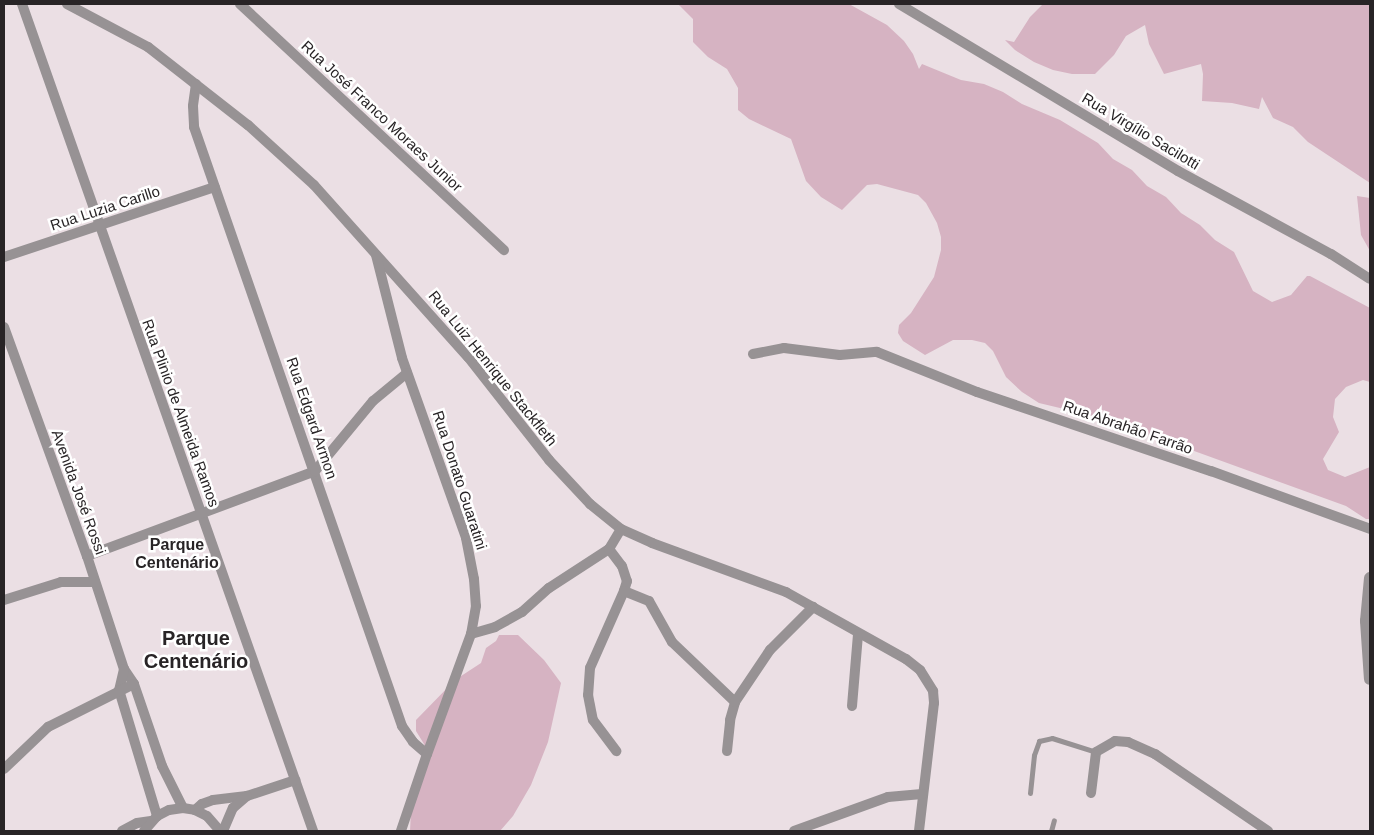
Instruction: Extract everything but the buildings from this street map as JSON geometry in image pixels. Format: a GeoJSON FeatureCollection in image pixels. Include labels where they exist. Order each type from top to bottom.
{"type":"FeatureCollection","features":[{"type":"Feature","properties":{"kind":"street","name":"Rua Plinio de Almeida Ramos"},"geometry":{"type":"LineString","coordinates":[[22,4],[98,226],[313,831]]}},
{"type":"Feature","properties":{"kind":"street","name":"Rua Luiz Henrique Stackfleth"},"geometry":{"type":"LineString","coordinates":[[67,4],[148,47],[248,125],[314,185],[468,357],[550,460],[590,504],[622,529],[652,543],[760,582],[813,607],[858,634],[906,659],[920,670],[933,691],[934,703],[922,794]]}},
{"type":"Feature","properties":{"kind":"street","name":"Rua José Franco Moraes Junior"},"geometry":{"type":"LineString","coordinates":[[240,4],[504,250]]}},
{"type":"Feature","properties":{"kind":"street","name":"Rua Virgílio Sacilotti"},"geometry":{"type":"LineString","coordinates":[[899,4],[1178,171],[1331,254],[1370,280]]}},
{"type":"Feature","properties":{"kind":"street","name":"Rua Edgard Armon"},"geometry":{"type":"LineString","coordinates":[[196,84],[193,106],[194,127],[402,726],[413,742],[427,754]]}},
{"type":"Feature","properties":{"kind":"street","name":"Rua Luzia Carillo"},"geometry":{"type":"LineString","coordinates":[[4,257],[215,187]]}},
{"type":"Feature","properties":{"kind":"street","name":"Rua Donato Guaratini"},"geometry":{"type":"LineString","coordinates":[[376,252],[407,372],[466,538],[474,579],[476,606],[471,634],[401,831]]}},
{"type":"Feature","properties":{"kind":"street","name":"Avenida José Rossi"},"geometry":{"type":"LineString","coordinates":[[4,327],[87,556],[124,669],[134,684],[162,766],[183,808]]}},
{"type":"Feature","properties":{"kind":"street","name":"Rua Abrahão Farrão"},"geometry":{"type":"LineString","coordinates":[[753,354],[784,348],[840,355],[877,352],[977,392],[1211,471],[1370,529]]}},
{"type":"Feature","properties":{"kind":"street"},"geometry":{"type":"LineString","coordinates":[[87,556],[315,471],[373,400],[407,372]]}},
{"type":"Feature","properties":{"kind":"street"},"geometry":{"type":"LineString","coordinates":[[471,634],[495,627],[522,612],[550,588],[609,550],[622,529]]}},
{"type":"Feature","properties":{"kind":"street"},"geometry":{"type":"LineString","coordinates":[[609,550],[625,574],[627,581],[590,668],[588,695],[593,720],[616,751]]}},
{"type":"Feature","properties":{"kind":"street"},"geometry":{"type":"LineString","coordinates":[[1370,578],[1366,621],[1370,679]]}},
{"type":"Feature","properties":{"kind":"street"},"geometry":{"type":"LineString","coordinates":[[4,600],[61,582],[95,582]]}},
{"type":"Feature","properties":{"kind":"street"},"geometry":{"type":"LineString","coordinates":[[624,591],[643,597],[653,605],[664,631],[672,642],[735,702]]}},
{"type":"Feature","properties":{"kind":"street"},"geometry":{"type":"LineString","coordinates":[[727,751],[728,734],[735,702],[770,650],[813,607]]}},
{"type":"Feature","properties":{"kind":"street"},"geometry":{"type":"LineString","coordinates":[[852,706],[858,634]]}},
{"type":"Feature","properties":{"kind":"street"},"geometry":{"type":"LineString","coordinates":[[124,669],[119,690],[154,819]]}},
{"type":"Feature","properties":{"kind":"street"},"geometry":{"type":"LineString","coordinates":[[4,768],[48,727],[134,684]]}},
{"type":"Feature","properties":{"kind":"street"},"geometry":{"type":"LineString","coordinates":[[1091,793],[1096,752],[1115,741],[1137,745],[1268,831]]}},
{"type":"Feature","properties":{"kind":"street"},"geometry":{"type":"LineString","coordinates":[[196,810],[202,804],[213,800],[248,796],[295,780]]}},
{"type":"Feature","properties":{"kind":"street"},"geometry":{"type":"LineString","coordinates":[[794,831],[888,797],[922,794],[919,831]]}},
{"type":"Feature","properties":{"kind":"street"},"geometry":{"type":"LineString","coordinates":[[122,831],[137,823],[154,819],[169,810],[183,808],[196,810],[206,816],[221,831],[233,808],[248,796]]}},
{"type":"Feature","properties":{"kind":"street"},"geometry":{"type":"LineString","coordinates":[[144,831],[154,819]]}},
{"type":"Feature","properties":{"kind":"lane"},"geometry":{"type":"LineString","coordinates":[[1030,792],[1034,755],[1039,741],[1052,738],[1096,752]]}},
{"type":"Feature","properties":{"kind":"lane"},"geometry":{"type":"LineString","coordinates":[[1051,831],[1054,820]]}},
{"type":"Feature","properties":{"kind":"shaded area"},"geometry":{"type":"Polygon","coordinates":[[[678,4],[849,4],[887,25],[904,41],[913,54],[919,69],[922,64],[961,80],[984,84],[1003,92],[1022,104],[1060,120],[1098,143],[1113,159],[1132,170],[1147,186],[1166,197],[1181,213],[1200,225],[1215,240],[1234,252],[1253,291],[1272,302],[1291,295],[1307,276],[1310,276],[1370,308],[1370,382],[1363,380],[1346,387],[1335,399],[1333,417],[1339,432],[1323,459],[1328,470],[1345,477],[1370,467],[1370,519],[1366,519],[1346,506],[1106,419],[1039,403],[1022,392],[1006,377],[993,351],[985,343],[972,340],[953,340],[925,355],[903,341],[898,333],[899,325],[911,313],[934,277],[941,250],[941,237],[937,223],[926,203],[918,195],[877,184],[867,185],[842,210],[821,197],[806,181],[791,139],[749,119],[738,110],[738,88],[727,69],[708,57],[693,42],[693,19],[678,4]]]}},
{"type":"Feature","properties":{"kind":"shaded area"},"geometry":{"type":"Polygon","coordinates":[[[1043,4],[1370,4],[1370,183],[1308,142],[1293,127],[1273,118],[1262,97],[1259,109],[1232,103],[1202,101],[1203,74],[1201,64],[1164,74],[1149,44],[1145,25],[1126,36],[1114,55],[1095,74],[1072,74],[1053,70],[1034,62],[1015,50],[1005,40],[1014,42],[1030,17],[1043,4]]]}},
{"type":"Feature","properties":{"kind":"shaded area"},"geometry":{"type":"Polygon","coordinates":[[[1357,196],[1370,198],[1370,251],[1361,235],[1357,196]]]}},
{"type":"Feature","properties":{"kind":"shaded area"},"geometry":{"type":"Polygon","coordinates":[[[499,635],[518,635],[544,660],[561,683],[548,742],[531,785],[513,816],[500,831],[410,831],[411,810],[426,753],[424,744],[416,731],[416,720],[455,680],[481,663],[486,648],[496,641],[499,635]]]}},
{"type":"Feature","properties":{"kind":"district","name":"Parque Centenário"},"geometry":{"type":"Point","coordinates":[177,554]}},
{"type":"Feature","properties":{"kind":"district","name":"Parque Centenário"},"geometry":{"type":"Point","coordinates":[196,650]}}]}
